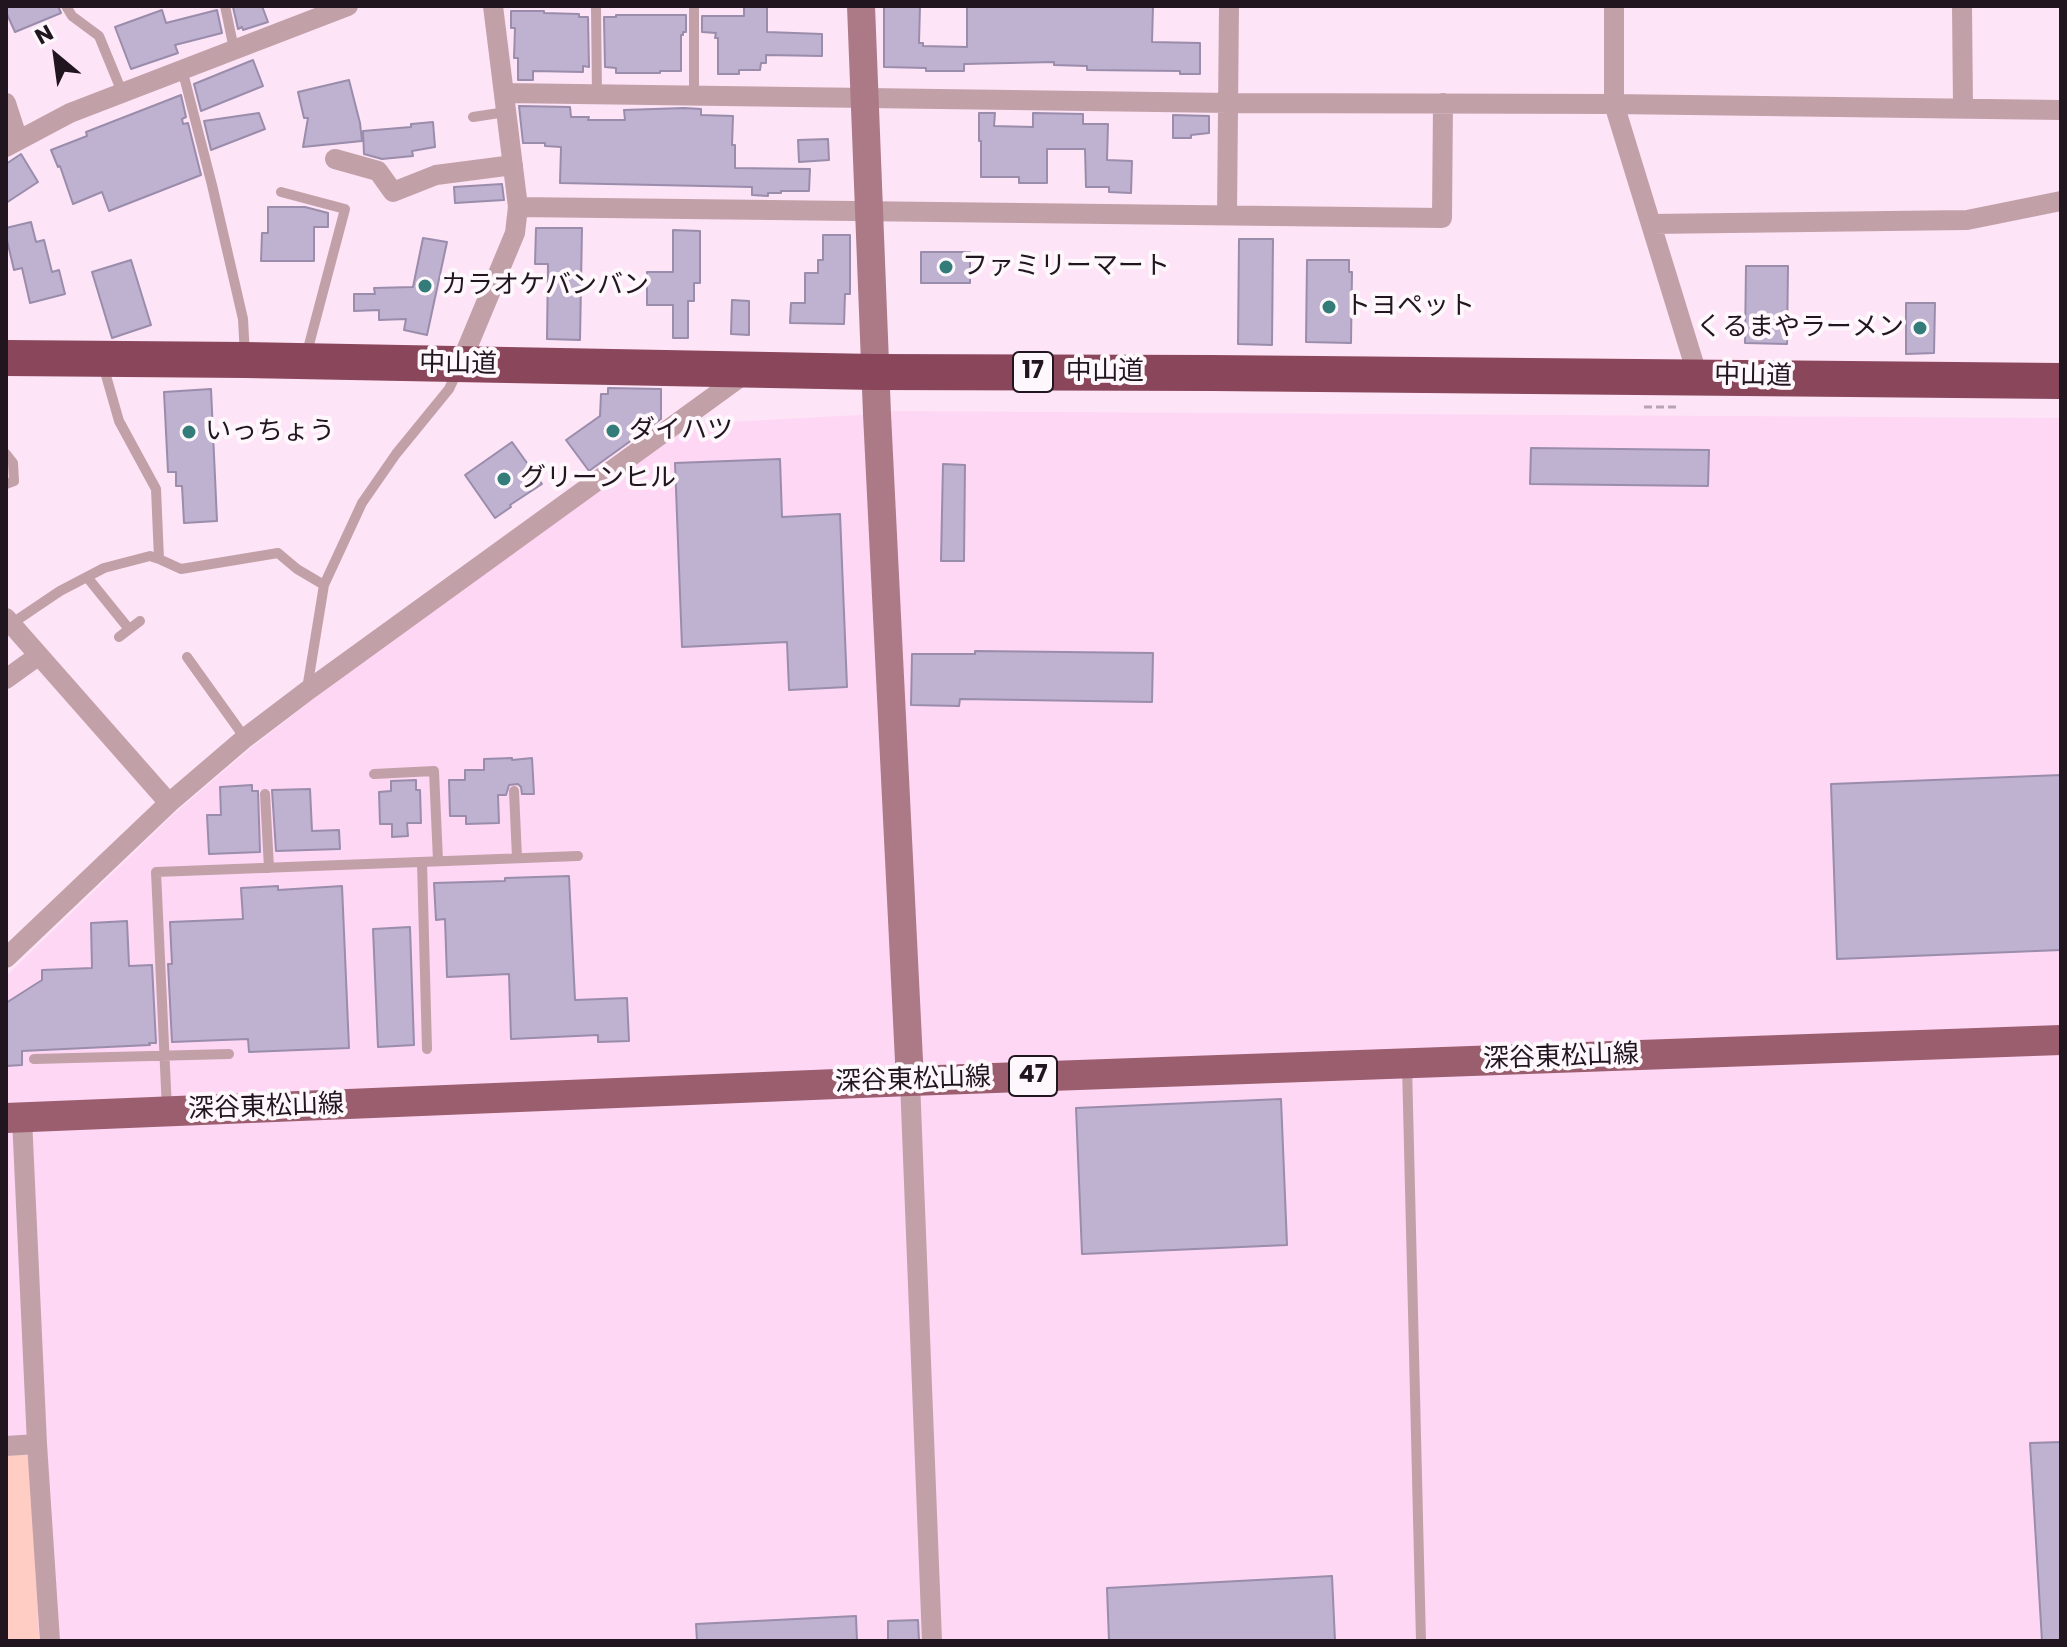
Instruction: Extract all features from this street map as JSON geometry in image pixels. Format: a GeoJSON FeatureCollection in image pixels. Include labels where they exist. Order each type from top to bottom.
{"type":"FeatureCollection","features":[{"type":"Feature","properties":{"kind":"highway","name":"中山道"},"geometry":{"type":"LineString","coordinates":[[6,358],[875,372],[2061,381]]}},
{"type":"Feature","properties":{"kind":"main road","name":"深谷東松山線"},"geometry":{"type":"LineString","coordinates":[[14,1118],[910,1081],[2061,1040]]}},
{"type":"Feature","properties":{"kind":"street"},"geometry":{"type":"LineString","coordinates":[[6,103],[12,144],[70,113],[348,6]]}},
{"type":"Feature","properties":{"kind":"street"},"geometry":{"type":"LineString","coordinates":[[460,365],[515,233],[518,207],[493,6]]}},
{"type":"Feature","properties":{"kind":"street"},"geometry":{"type":"LineString","coordinates":[[861,6],[932,1641]]}},
{"type":"Feature","properties":{"kind":"street"},"geometry":{"type":"LineString","coordinates":[[1227,215],[1229,6]]}},
{"type":"Feature","properties":{"kind":"street"},"geometry":{"type":"LineString","coordinates":[[1614,6],[1614,104],[1698,377]]}},
{"type":"Feature","properties":{"kind":"street"},"geometry":{"type":"LineString","coordinates":[[1962,6],[1963,108]]}},
{"type":"Feature","properties":{"kind":"street"},"geometry":{"type":"LineString","coordinates":[[506,102],[597,95],[2061,110]]}},
{"type":"Feature","properties":{"kind":"street"},"geometry":{"type":"LineString","coordinates":[[518,207],[1442,218],[1443,103]]}},
{"type":"Feature","properties":{"kind":"street"},"geometry":{"type":"LineString","coordinates":[[335,159],[378,171],[393,192],[436,175],[513,165]]}},
{"type":"Feature","properties":{"kind":"street"},"geometry":{"type":"LineString","coordinates":[[1651,224],[1967,220],[2061,201]]}},
{"type":"Feature","properties":{"kind":"street"},"geometry":{"type":"LineString","coordinates":[[6,958],[169,803],[245,738],[750,370]]}},
{"type":"Feature","properties":{"kind":"street"},"geometry":{"type":"LineString","coordinates":[[8,621],[169,803]]}},
{"type":"Feature","properties":{"kind":"street"},"geometry":{"type":"LineString","coordinates":[[6,679],[38,656]]}},
{"type":"Feature","properties":{"kind":"street"},"geometry":{"type":"LineString","coordinates":[[14,1118],[50,1641]]}},
{"type":"Feature","properties":{"kind":"street"},"geometry":{"type":"LineString","coordinates":[[6,1446],[37,1444]]}},
{"type":"Feature","properties":{"kind":"lane"},"geometry":{"type":"LineString","coordinates":[[66,6],[72,16],[99,36],[122,92]]}},
{"type":"Feature","properties":{"kind":"lane"},"geometry":{"type":"LineString","coordinates":[[225,6],[234,49]]}},
{"type":"Feature","properties":{"kind":"lane"},"geometry":{"type":"LineString","coordinates":[[596,6],[597,95]]}},
{"type":"Feature","properties":{"kind":"lane"},"geometry":{"type":"LineString","coordinates":[[694,6],[694,96]]}},
{"type":"Feature","properties":{"kind":"lane"},"geometry":{"type":"LineString","coordinates":[[182,69],[243,319],[245,360]]}},
{"type":"Feature","properties":{"kind":"lane"},"geometry":{"type":"LineString","coordinates":[[473,117],[506,102]]}},
{"type":"Feature","properties":{"kind":"lane"},"geometry":{"type":"LineString","coordinates":[[281,192],[345,209],[304,362]]}},
{"type":"Feature","properties":{"kind":"lane"},"geometry":{"type":"LineString","coordinates":[[101,360],[119,421],[156,489],[159,559]]}},
{"type":"Feature","properties":{"kind":"lane"},"geometry":{"type":"LineString","coordinates":[[307,691],[324,585],[362,503],[396,454],[449,389],[460,365]]}},
{"type":"Feature","properties":{"kind":"lane"},"geometry":{"type":"LineString","coordinates":[[6,454],[13,463],[14,481],[6,484]]}},
{"type":"Feature","properties":{"kind":"lane"},"geometry":{"type":"LineString","coordinates":[[8,621],[104,568],[150,556],[181,569],[278,553],[324,585]]}},
{"type":"Feature","properties":{"kind":"lane"},"geometry":{"type":"LineString","coordinates":[[87,577],[129,629]]}},
{"type":"Feature","properties":{"kind":"lane"},"geometry":{"type":"LineString","coordinates":[[119,637],[140,621]]}},
{"type":"Feature","properties":{"kind":"lane"},"geometry":{"type":"LineString","coordinates":[[187,657],[245,738]]}},
{"type":"Feature","properties":{"kind":"lane"},"geometry":{"type":"LineString","coordinates":[[374,774],[434,771],[438,861]]}},
{"type":"Feature","properties":{"kind":"lane"},"geometry":{"type":"LineString","coordinates":[[514,791],[517,858]]}},
{"type":"Feature","properties":{"kind":"lane"},"geometry":{"type":"LineString","coordinates":[[265,794],[269,868]]}},
{"type":"Feature","properties":{"kind":"lane"},"geometry":{"type":"LineString","coordinates":[[167,1112],[156,872],[578,856]]}},
{"type":"Feature","properties":{"kind":"lane"},"geometry":{"type":"LineString","coordinates":[[422,862],[427,1049]]}},
{"type":"Feature","properties":{"kind":"lane"},"geometry":{"type":"LineString","coordinates":[[34,1059],[229,1054]]}},
{"type":"Feature","properties":{"kind":"lane"},"geometry":{"type":"LineString","coordinates":[[1407,1063],[1421,1641]]}},
{"type":"Feature","properties":{"kind":"path"},"geometry":{"type":"LineString","coordinates":[[1644,407],[1678,407]]}},
{"type":"Feature","properties":{"kind":"shaded area"},"geometry":{"type":"Polygon","coordinates":[[[885,411],[2061,418],[2061,1641],[937,1641],[885,411]]]}},
{"type":"Feature","properties":{"kind":"shaded area"},"geometry":{"type":"Polygon","coordinates":[[[877,414],[931,1641],[6,1641],[6,976],[175,813],[252,747],[329,687],[692,424],[877,414]]]}},
{"type":"Feature","properties":{"kind":"shaded area"},"geometry":{"type":"Polygon","coordinates":[[[25,1454],[32,1462],[39,1641],[6,1641],[6,1456],[25,1454]]]}},
{"type":"Feature","properties":{"kind":"building"},"geometry":{"type":"Polygon","coordinates":[[[6,6],[58,6],[61,13],[15,32],[6,6]]]}},
{"type":"Feature","properties":{"kind":"building"},"geometry":{"type":"Polygon","coordinates":[[[262,6],[268,22],[238,29],[233,7],[262,6]]]}},
{"type":"Feature","properties":{"kind":"building"},"geometry":{"type":"Polygon","coordinates":[[[744,6],[767,6],[767,32],[822,34],[822,56],[766,55],[766,63],[761,63],[760,70],[718,74],[718,38],[715,38],[716,33],[702,32],[702,16],[744,16],[744,6]]]}},
{"type":"Feature","properties":{"kind":"building"},"geometry":{"type":"Polygon","coordinates":[[[884,6],[920,6],[919,43],[923,46],[967,47],[967,6],[1153,6],[1152,42],[1200,43],[1200,74],[1087,70],[1087,66],[1054,65],[1054,62],[964,64],[964,71],[884,67],[884,6]]]}},
{"type":"Feature","properties":{"kind":"building"},"geometry":{"type":"Polygon","coordinates":[[[162,10],[166,23],[217,10],[222,33],[175,45],[178,53],[131,69],[115,27],[162,10]]]}},
{"type":"Feature","properties":{"kind":"building"},"geometry":{"type":"Polygon","coordinates":[[[511,11],[544,11],[588,17],[589,67],[583,66],[583,72],[533,71],[533,80],[518,80],[511,11]]]}},
{"type":"Feature","properties":{"kind":"building"},"geometry":{"type":"Polygon","coordinates":[[[686,15],[686,32],[681,35],[681,71],[616,73],[616,68],[605,67],[604,17],[686,15]]]}},
{"type":"Feature","properties":{"kind":"building"},"geometry":{"type":"Polygon","coordinates":[[[253,60],[263,86],[201,111],[194,84],[253,60]]]}},
{"type":"Feature","properties":{"kind":"building"},"geometry":{"type":"Polygon","coordinates":[[[349,80],[362,141],[303,147],[308,118],[304,118],[298,92],[349,80]]]}},
{"type":"Feature","properties":{"kind":"building"},"geometry":{"type":"Polygon","coordinates":[[[181,95],[186,117],[182,119],[183,124],[188,123],[201,175],[109,211],[102,192],[73,204],[51,150],[87,136],[86,132],[181,95]]]}},
{"type":"Feature","properties":{"kind":"building"},"geometry":{"type":"Polygon","coordinates":[[[519,106],[570,107],[571,117],[589,117],[588,120],[625,120],[624,110],[684,108],[701,109],[701,115],[733,116],[735,168],[810,169],[809,191],[781,191],[768,193],[768,196],[752,195],[752,187],[560,183],[561,147],[523,143],[519,106]]]}},
{"type":"Feature","properties":{"kind":"building"},"geometry":{"type":"Polygon","coordinates":[[[259,113],[265,129],[211,150],[204,121],[259,113]]]}},
{"type":"Feature","properties":{"kind":"building"},"geometry":{"type":"Polygon","coordinates":[[[979,113],[995,113],[994,126],[1033,127],[1033,113],[1083,114],[1083,124],[1108,124],[1107,160],[1132,161],[1131,193],[1109,192],[1109,187],[1086,187],[1085,149],[1047,149],[1047,183],[1019,183],[1019,177],[981,177],[979,113]]]}},
{"type":"Feature","properties":{"kind":"building"},"geometry":{"type":"Polygon","coordinates":[[[1173,115],[1209,116],[1209,133],[1191,135],[1191,138],[1173,138],[1173,115]]]}},
{"type":"Feature","properties":{"kind":"building"},"geometry":{"type":"Polygon","coordinates":[[[433,122],[435,147],[412,151],[413,156],[382,159],[364,154],[363,131],[433,122]]]}},
{"type":"Feature","properties":{"kind":"building"},"geometry":{"type":"Polygon","coordinates":[[[828,139],[829,160],[799,162],[798,140],[828,139]]]}},
{"type":"Feature","properties":{"kind":"building"},"geometry":{"type":"Polygon","coordinates":[[[21,154],[38,182],[6,203],[6,164],[21,154]]]}},
{"type":"Feature","properties":{"kind":"building"},"geometry":{"type":"Polygon","coordinates":[[[502,184],[504,200],[455,203],[454,187],[502,184]]]}},
{"type":"Feature","properties":{"kind":"building"},"geometry":{"type":"Polygon","coordinates":[[[268,207],[305,207],[328,213],[328,227],[314,227],[314,261],[261,261],[262,233],[268,233],[268,207]]]}},
{"type":"Feature","properties":{"kind":"building"},"geometry":{"type":"Polygon","coordinates":[[[31,222],[36,242],[44,240],[52,272],[59,270],[65,294],[30,303],[22,268],[14,270],[6,228],[31,222]]]}},
{"type":"Feature","properties":{"kind":"building"},"geometry":{"type":"Polygon","coordinates":[[[536,228],[582,228],[580,340],[547,339],[548,264],[535,264],[536,228]]]}},
{"type":"Feature","properties":{"kind":"building"},"geometry":{"type":"Polygon","coordinates":[[[673,230],[700,231],[700,283],[694,283],[694,301],[688,301],[688,338],[673,338],[673,305],[647,305],[647,272],[673,272],[673,230]]]}},
{"type":"Feature","properties":{"kind":"building"},"geometry":{"type":"Polygon","coordinates":[[[823,235],[850,235],[850,294],[845,294],[844,324],[790,323],[791,303],[805,303],[805,273],[818,273],[818,260],[823,260],[823,235]]]}},
{"type":"Feature","properties":{"kind":"building","name":"カラオケバンバン"},"geometry":{"type":"Polygon","coordinates":[[[423,238],[447,242],[427,335],[404,330],[406,319],[379,320],[379,310],[354,311],[354,294],[375,294],[374,288],[413,287],[423,238]]]}},
{"type":"Feature","properties":{"kind":"building"},"geometry":{"type":"Polygon","coordinates":[[[1239,239],[1273,239],[1272,345],[1238,344],[1239,239]]]}},
{"type":"Feature","properties":{"kind":"building","name":"ファミリーマート"},"geometry":{"type":"Polygon","coordinates":[[[921,252],[970,252],[970,283],[921,283],[921,252]]]}},
{"type":"Feature","properties":{"kind":"building"},"geometry":{"type":"Polygon","coordinates":[[[131,260],[151,325],[112,338],[92,272],[131,260]]]}},
{"type":"Feature","properties":{"kind":"building","name":"トヨペット"},"geometry":{"type":"Polygon","coordinates":[[[1307,260],[1349,260],[1349,272],[1352,272],[1351,343],[1306,342],[1307,260]]]}},
{"type":"Feature","properties":{"kind":"building"},"geometry":{"type":"Polygon","coordinates":[[[1746,266],[1788,266],[1787,344],[1745,343],[1746,266]]]}},
{"type":"Feature","properties":{"kind":"building"},"geometry":{"type":"Polygon","coordinates":[[[732,300],[749,301],[749,335],[731,334],[732,300]]]}},
{"type":"Feature","properties":{"kind":"building","name":"くるまやラーメン"},"geometry":{"type":"Polygon","coordinates":[[[1906,303],[1935,303],[1934,353],[1906,354],[1906,303]]]}},
{"type":"Feature","properties":{"kind":"building","name":"ダイハツ"},"geometry":{"type":"Polygon","coordinates":[[[608,388],[661,389],[661,419],[589,471],[566,440],[600,416],[601,394],[608,394],[608,388]]]}},
{"type":"Feature","properties":{"kind":"building","name":"いっちょう"},"geometry":{"type":"Polygon","coordinates":[[[211,389],[217,521],[184,523],[182,486],[176,486],[176,472],[168,472],[164,392],[211,389]]]}},
{"type":"Feature","properties":{"kind":"building","name":"グリーンヒル"},"geometry":{"type":"Polygon","coordinates":[[[512,442],[542,484],[495,518],[465,475],[512,442]]]}},
{"type":"Feature","properties":{"kind":"building"},"geometry":{"type":"Polygon","coordinates":[[[1531,448],[1709,450],[1708,486],[1530,484],[1531,448]]]}},
{"type":"Feature","properties":{"kind":"building"},"geometry":{"type":"Polygon","coordinates":[[[780,459],[782,517],[840,514],[847,687],[789,690],[787,642],[682,647],[675,463],[780,459]]]}},
{"type":"Feature","properties":{"kind":"building"},"geometry":{"type":"Polygon","coordinates":[[[943,464],[965,465],[964,561],[941,561],[943,464]]]}},
{"type":"Feature","properties":{"kind":"building"},"geometry":{"type":"Polygon","coordinates":[[[975,651],[1153,653],[1152,702],[960,699],[959,706],[911,705],[912,654],[975,654],[975,651]]]}},
{"type":"Feature","properties":{"kind":"building"},"geometry":{"type":"Polygon","coordinates":[[[532,758],[534,794],[522,794],[518,784],[509,785],[506,795],[498,795],[499,823],[466,824],[466,816],[450,816],[449,780],[465,780],[465,770],[484,770],[484,759],[532,758]]]}},
{"type":"Feature","properties":{"kind":"building"},"geometry":{"type":"Polygon","coordinates":[[[2061,775],[2061,950],[1837,959],[1831,784],[2061,775]]]}},
{"type":"Feature","properties":{"kind":"building"},"geometry":{"type":"Polygon","coordinates":[[[416,780],[416,790],[420,790],[421,823],[407,823],[408,836],[392,837],[392,824],[380,824],[379,792],[391,791],[391,781],[416,780]]]}},
{"type":"Feature","properties":{"kind":"building"},"geometry":{"type":"Polygon","coordinates":[[[252,785],[252,791],[258,791],[260,852],[209,854],[207,815],[221,815],[220,787],[252,785]]]}},
{"type":"Feature","properties":{"kind":"building"},"geometry":{"type":"Polygon","coordinates":[[[310,789],[312,831],[339,830],[340,849],[276,851],[272,790],[310,789]]]}},
{"type":"Feature","properties":{"kind":"building"},"geometry":{"type":"Polygon","coordinates":[[[569,876],[575,1000],[627,998],[629,1041],[598,1042],[598,1035],[511,1039],[509,974],[447,977],[445,919],[436,920],[434,883],[569,876]]]}},
{"type":"Feature","properties":{"kind":"building"},"geometry":{"type":"Polygon","coordinates":[[[278,886],[278,890],[342,886],[349,1048],[249,1052],[248,1039],[172,1042],[168,964],[172,964],[170,922],[243,919],[241,888],[278,886]]]}},
{"type":"Feature","properties":{"kind":"building"},"geometry":{"type":"Polygon","coordinates":[[[127,921],[129,966],[152,965],[156,1043],[22,1051],[22,1065],[6,1066],[6,1003],[42,980],[42,970],[92,968],[91,923],[127,921]]]}},
{"type":"Feature","properties":{"kind":"building"},"geometry":{"type":"Polygon","coordinates":[[[410,927],[414,1045],[378,1047],[373,929],[410,927]]]}},
{"type":"Feature","properties":{"kind":"building"},"geometry":{"type":"Polygon","coordinates":[[[1281,1099],[1287,1245],[1082,1254],[1076,1108],[1281,1099]]]}},
{"type":"Feature","properties":{"kind":"building"},"geometry":{"type":"Polygon","coordinates":[[[2061,1442],[2061,1641],[2042,1641],[2030,1443],[2061,1442]]]}},
{"type":"Feature","properties":{"kind":"building"},"geometry":{"type":"Polygon","coordinates":[[[1332,1576],[1335,1641],[1109,1641],[1107,1588],[1332,1576]]]}},
{"type":"Feature","properties":{"kind":"building"},"geometry":{"type":"Polygon","coordinates":[[[856,1616],[857,1641],[697,1641],[696,1624],[856,1616]]]}},
{"type":"Feature","properties":{"kind":"building"},"geometry":{"type":"Polygon","coordinates":[[[918,1620],[919,1641],[888,1641],[888,1621],[918,1620]]]}},
{"type":"Feature","properties":{"kind":"place","name":"ファミリーマート"},"geometry":{"type":"Point","coordinates":[946,267]}},
{"type":"Feature","properties":{"kind":"place","name":"カラオケバンバン"},"geometry":{"type":"Point","coordinates":[425,286]}},
{"type":"Feature","properties":{"kind":"place","name":"トヨペット"},"geometry":{"type":"Point","coordinates":[1329,307]}},
{"type":"Feature","properties":{"kind":"place","name":"くるまやラーメン"},"geometry":{"type":"Point","coordinates":[1920,328]}},
{"type":"Feature","properties":{"kind":"place","name":"ダイハツ"},"geometry":{"type":"Point","coordinates":[613,431]}},
{"type":"Feature","properties":{"kind":"place","name":"いっちょう"},"geometry":{"type":"Point","coordinates":[189,432]}},
{"type":"Feature","properties":{"kind":"place","name":"グリーンヒル"},"geometry":{"type":"Point","coordinates":[504,479]}}]}
